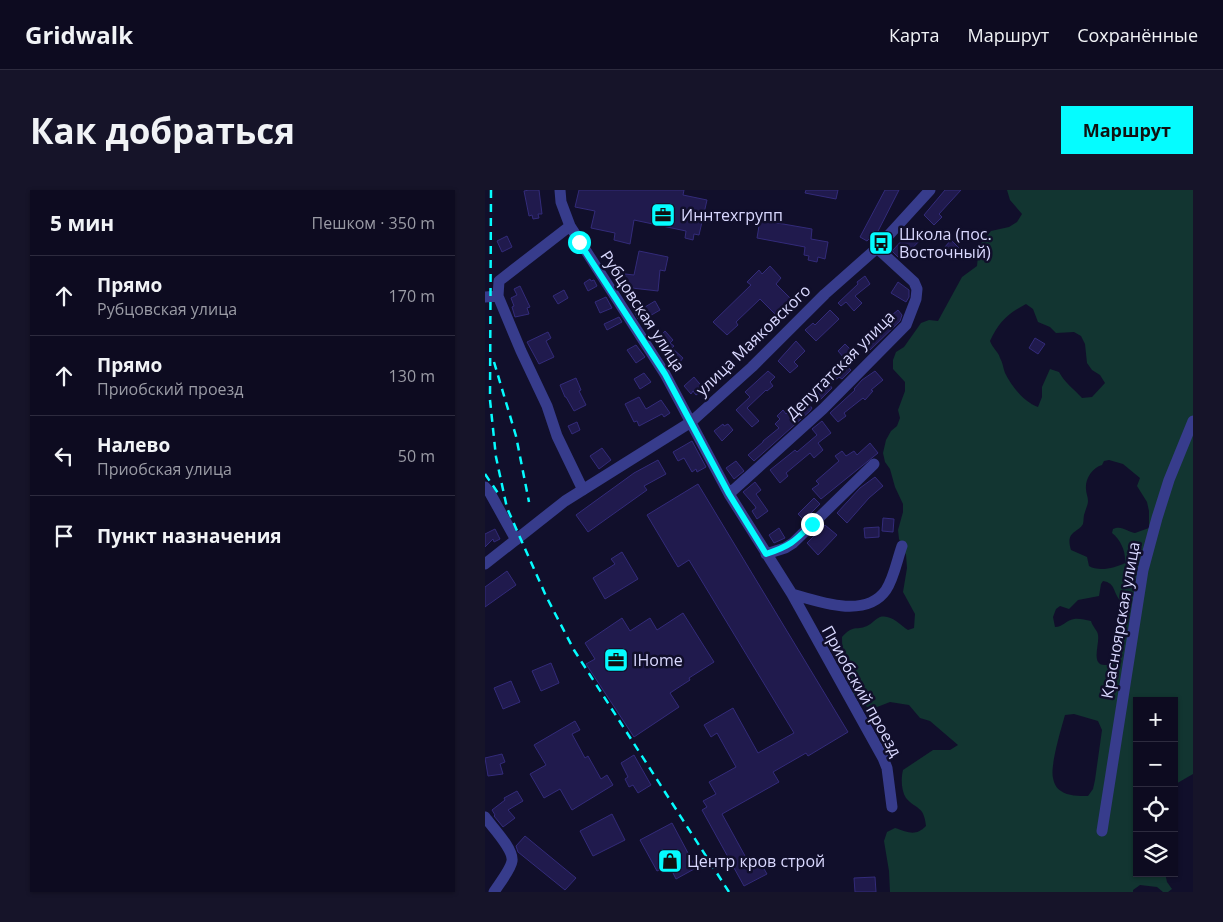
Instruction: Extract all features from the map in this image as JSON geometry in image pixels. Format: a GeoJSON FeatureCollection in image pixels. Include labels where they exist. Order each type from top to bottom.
{"type":"FeatureCollection","features":[{"type":"Feature","properties":{"kind":"street","name":"Рубцовская улица"},"geometry":{"type":"LineString","coordinates":[[560,190],[561,202],[570,226],[665,374],[691,422]]}},
{"type":"Feature","properties":{"kind":"street","name":"улица Маяковского"},"geometry":{"type":"LineString","coordinates":[[485,564],[565,501],[691,422],[751,367],[825,294],[877,248],[930,190]]}},
{"type":"Feature","properties":{"kind":"street"},"geometry":{"type":"LineString","coordinates":[[570,226],[499,281],[498,296],[547,406],[557,436],[583,490]]}},
{"type":"Feature","properties":{"kind":"street","name":"Депутатская улица"},"geometry":{"type":"LineString","coordinates":[[729,494],[823,409],[905,325],[916,299],[917,288],[914,282],[877,248]]}},
{"type":"Feature","properties":{"kind":"street"},"geometry":{"type":"LineString","coordinates":[[485,298],[498,296]]}},
{"type":"Feature","properties":{"kind":"street","name":"Красноярская улица"},"geometry":{"type":"LineString","coordinates":[[1102,831],[1143,570],[1169,480],[1193,421]]}},
{"type":"Feature","properties":{"kind":"street","name":"Приобский проезд"},"geometry":{"type":"LineString","coordinates":[[691,422],[729,494],[792,594],[883,758],[887,768],[892,806]]}},
{"type":"Feature","properties":{"kind":"street"},"geometry":{"type":"LineString","coordinates":[[766,554],[785,548],[793,543],[874,464]]}},
{"type":"Feature","properties":{"kind":"street"},"geometry":{"type":"LineString","coordinates":[[485,487],[516,540]]}},
{"type":"Feature","properties":{"kind":"street","name":"Приобский проезд"},"geometry":{"type":"LineString","coordinates":[[792,594],[825,604],[844,606],[871,603],[879,598],[887,588],[902,546]]}},
{"type":"Feature","properties":{"kind":"street"},"geometry":{"type":"LineString","coordinates":[[485,817],[512,856],[512,863],[494,892]]}},
{"type":"Feature","properties":{"kind":"green space"},"geometry":{"type":"Polygon","coordinates":[[[1007,190],[1193,190],[1193,774],[1178,783],[1178,697],[1133,697],[1133,877],[1166,877],[1172,889],[1168,892],[1163,892],[1157,887],[1140,885],[1133,892],[890,892],[884,841],[887,832],[895,828],[915,833],[926,826],[921,811],[904,795],[902,784],[903,770],[933,750],[950,750],[958,745],[930,721],[920,718],[909,705],[890,702],[872,709],[859,702],[847,677],[844,660],[842,637],[852,629],[867,626],[884,616],[892,618],[908,630],[914,628],[915,614],[903,592],[907,568],[906,555],[899,539],[898,530],[903,512],[903,504],[883,453],[886,440],[891,431],[897,426],[900,418],[898,410],[905,391],[905,382],[893,369],[893,360],[896,352],[904,347],[921,323],[929,320],[938,321],[962,277],[977,266],[979,246],[991,231],[1009,227],[1017,222],[1022,214],[1010,200],[1007,190]],[[1026,304],[1004,319],[990,341],[1002,362],[1011,384],[1023,398],[1038,407],[1042,397],[1042,387],[1050,369],[1059,372],[1082,398],[1092,397],[1105,383],[1100,375],[1092,370],[1087,363],[1085,344],[1081,336],[1074,332],[1056,333],[1050,327],[1038,322],[1033,309],[1026,304]],[[1109,460],[1104,461],[1102,465],[1092,471],[1088,478],[1086,490],[1088,502],[1083,524],[1073,533],[1070,539],[1071,550],[1087,557],[1089,566],[1097,569],[1112,568],[1125,563],[1124,551],[1118,539],[1112,533],[1113,529],[1122,528],[1135,533],[1149,528],[1147,502],[1137,486],[1140,478],[1123,464],[1109,460]],[[1103,581],[1099,596],[1078,600],[1069,609],[1060,606],[1056,609],[1053,617],[1055,627],[1074,619],[1091,621],[1098,635],[1098,661],[1100,664],[1106,665],[1115,661],[1116,644],[1126,619],[1127,608],[1126,601],[1120,600],[1112,586],[1103,581]],[[1074,714],[1065,715],[1054,756],[1053,780],[1059,790],[1064,793],[1088,796],[1093,789],[1095,780],[1102,730],[1098,721],[1074,714]]]}},
{"type":"Feature","properties":{"kind":"building"},"geometry":{"type":"Polygon","coordinates":[[[539,190],[542,214],[538,214],[539,218],[533,219],[532,215],[529,216],[524,191],[539,190]]]}},
{"type":"Feature","properties":{"kind":"building"},"geometry":{"type":"Polygon","coordinates":[[[579,190],[684,190],[683,195],[707,200],[699,235],[694,234],[693,240],[685,238],[686,231],[634,220],[630,244],[614,240],[615,233],[591,228],[595,211],[575,207],[579,190]]]}},
{"type":"Feature","properties":{"kind":"building"},"geometry":{"type":"Polygon","coordinates":[[[806,190],[838,190],[836,199],[805,193],[806,190]]]}},
{"type":"Feature","properties":{"kind":"building"},"geometry":{"type":"Polygon","coordinates":[[[885,190],[899,190],[876,235],[875,233],[867,241],[860,237],[885,190]]]}},
{"type":"Feature","properties":{"kind":"building"},"geometry":{"type":"Polygon","coordinates":[[[945,190],[961,190],[939,214],[942,217],[934,225],[924,215],[945,190]]]}},
{"type":"Feature","properties":{"kind":"building"},"geometry":{"type":"Polygon","coordinates":[[[760,220],[812,229],[811,239],[828,242],[825,259],[818,257],[817,262],[808,260],[809,256],[804,255],[805,247],[757,238],[760,220]]]}},
{"type":"Feature","properties":{"kind":"building"},"geometry":{"type":"Polygon","coordinates":[[[912,227],[925,235],[901,260],[892,251],[912,227]]]}},
{"type":"Feature","properties":{"kind":"building"},"geometry":{"type":"Polygon","coordinates":[[[507,236],[512,247],[502,252],[497,241],[507,236]]]}},
{"type":"Feature","properties":{"kind":"building"},"geometry":{"type":"Polygon","coordinates":[[[951,240],[961,250],[954,258],[944,248],[951,240]]]}},
{"type":"Feature","properties":{"kind":"building"},"geometry":{"type":"Polygon","coordinates":[[[639,251],[668,257],[665,271],[660,270],[658,291],[623,287],[625,274],[634,275],[639,251]]]}},
{"type":"Feature","properties":{"kind":"building"},"geometry":{"type":"Polygon","coordinates":[[[770,266],[781,278],[776,284],[793,301],[777,316],[760,299],[736,322],[738,325],[727,335],[713,322],[751,285],[747,282],[759,270],[762,274],[770,266]]]}},
{"type":"Feature","properties":{"kind":"building"},"geometry":{"type":"Polygon","coordinates":[[[865,276],[870,284],[855,296],[862,303],[854,311],[846,302],[841,306],[838,303],[865,276]]]}},
{"type":"Feature","properties":{"kind":"building"},"geometry":{"type":"Polygon","coordinates":[[[590,279],[591,281],[594,280],[597,286],[588,291],[584,283],[590,279]]]}},
{"type":"Feature","properties":{"kind":"building"},"geometry":{"type":"Polygon","coordinates":[[[898,282],[909,290],[909,297],[906,302],[891,293],[898,282]]]}},
{"type":"Feature","properties":{"kind":"building"},"geometry":{"type":"Polygon","coordinates":[[[520,286],[530,307],[527,308],[529,314],[515,317],[511,298],[517,295],[514,289],[520,286]]]}},
{"type":"Feature","properties":{"kind":"building"},"geometry":{"type":"Polygon","coordinates":[[[564,290],[568,298],[558,304],[553,296],[564,290]]]}},
{"type":"Feature","properties":{"kind":"building"},"geometry":{"type":"Polygon","coordinates":[[[606,297],[612,308],[600,313],[595,302],[606,297]]]}},
{"type":"Feature","properties":{"kind":"building"},"geometry":{"type":"Polygon","coordinates":[[[655,301],[660,310],[648,317],[650,320],[644,324],[641,317],[638,319],[635,313],[655,301]]]}},
{"type":"Feature","properties":{"kind":"building"},"geometry":{"type":"Polygon","coordinates":[[[830,310],[839,319],[816,341],[805,330],[813,323],[815,325],[830,310]]]}},
{"type":"Feature","properties":{"kind":"building"},"geometry":{"type":"Polygon","coordinates":[[[898,310],[902,315],[900,321],[870,350],[861,341],[898,310]]]}},
{"type":"Feature","properties":{"kind":"building"},"geometry":{"type":"Polygon","coordinates":[[[619,317],[622,322],[607,330],[604,324],[619,317]]]}},
{"type":"Feature","properties":{"kind":"building"},"geometry":{"type":"Polygon","coordinates":[[[665,331],[673,340],[670,343],[674,346],[672,348],[683,358],[676,367],[659,349],[662,345],[657,340],[665,331]]]}},
{"type":"Feature","properties":{"kind":"building"},"geometry":{"type":"Polygon","coordinates":[[[548,332],[551,338],[546,341],[554,357],[539,364],[527,342],[548,332]]]}},
{"type":"Feature","properties":{"kind":"building"},"geometry":{"type":"Polygon","coordinates":[[[1035,338],[1045,344],[1038,354],[1029,348],[1035,338]]]}},
{"type":"Feature","properties":{"kind":"building"},"geometry":{"type":"Polygon","coordinates":[[[796,341],[805,351],[794,362],[798,366],[790,373],[778,361],[796,341]]]}},
{"type":"Feature","properties":{"kind":"building"},"geometry":{"type":"Polygon","coordinates":[[[845,344],[853,352],[845,359],[838,351],[845,344]]]}},
{"type":"Feature","properties":{"kind":"building"},"geometry":{"type":"Polygon","coordinates":[[[636,345],[645,357],[636,363],[627,350],[636,345]]]}},
{"type":"Feature","properties":{"kind":"building"},"geometry":{"type":"Polygon","coordinates":[[[843,363],[851,370],[842,379],[839,377],[830,385],[832,388],[820,400],[814,393],[822,385],[821,383],[843,363]]]}},
{"type":"Feature","properties":{"kind":"building"},"geometry":{"type":"Polygon","coordinates":[[[768,371],[775,377],[770,382],[773,386],[747,408],[759,421],[752,427],[736,410],[750,397],[745,392],[768,371]]]}},
{"type":"Feature","properties":{"kind":"building"},"geometry":{"type":"Polygon","coordinates":[[[875,371],[883,380],[871,390],[873,391],[865,400],[863,398],[844,413],[846,416],[838,422],[830,413],[855,390],[862,380],[875,371]]]}},
{"type":"Feature","properties":{"kind":"building"},"geometry":{"type":"Polygon","coordinates":[[[644,373],[651,382],[640,389],[634,379],[644,373]]]}},
{"type":"Feature","properties":{"kind":"building"},"geometry":{"type":"Polygon","coordinates":[[[694,377],[704,389],[696,395],[693,391],[691,394],[684,386],[694,377]]]}},
{"type":"Feature","properties":{"kind":"building"},"geometry":{"type":"Polygon","coordinates":[[[576,378],[581,390],[579,391],[586,405],[574,411],[560,385],[576,378]]]}},
{"type":"Feature","properties":{"kind":"building"},"geometry":{"type":"Polygon","coordinates":[[[639,397],[646,409],[661,400],[670,413],[664,417],[662,414],[639,426],[637,421],[634,422],[625,404],[639,397]]]}},
{"type":"Feature","properties":{"kind":"building"},"geometry":{"type":"Polygon","coordinates":[[[804,398],[812,408],[810,411],[754,461],[748,455],[779,428],[775,424],[780,419],[777,416],[783,410],[786,414],[804,398]]]}},
{"type":"Feature","properties":{"kind":"building"},"geometry":{"type":"Polygon","coordinates":[[[822,421],[831,433],[818,443],[823,450],[814,458],[810,453],[786,473],[788,476],[780,483],[770,470],[795,450],[797,452],[817,435],[812,429],[822,421]]]}},
{"type":"Feature","properties":{"kind":"building"},"geometry":{"type":"Polygon","coordinates":[[[577,422],[580,430],[572,434],[568,426],[577,422]]]}},
{"type":"Feature","properties":{"kind":"building"},"geometry":{"type":"Polygon","coordinates":[[[723,424],[724,426],[728,424],[733,430],[722,441],[714,431],[723,424]]]}},
{"type":"Feature","properties":{"kind":"building"},"geometry":{"type":"Polygon","coordinates":[[[692,441],[706,467],[697,472],[696,469],[692,472],[684,458],[678,461],[673,452],[692,441]]]}},
{"type":"Feature","properties":{"kind":"building"},"geometry":{"type":"Polygon","coordinates":[[[870,443],[878,453],[821,499],[812,489],[819,484],[816,481],[839,461],[835,456],[842,451],[846,456],[854,451],[857,455],[870,443]]]}},
{"type":"Feature","properties":{"kind":"building"},"geometry":{"type":"Polygon","coordinates":[[[602,448],[611,460],[599,469],[590,456],[602,448]]]}},
{"type":"Feature","properties":{"kind":"building"},"geometry":{"type":"Polygon","coordinates":[[[658,460],[666,474],[644,486],[647,490],[588,532],[576,515],[634,473],[658,460]]]}},
{"type":"Feature","properties":{"kind":"building"},"geometry":{"type":"Polygon","coordinates":[[[736,461],[744,471],[734,479],[726,468],[736,461]]]}},
{"type":"Feature","properties":{"kind":"building"},"geometry":{"type":"Polygon","coordinates":[[[875,477],[883,486],[869,498],[847,523],[837,513],[860,488],[875,477]]]}},
{"type":"Feature","properties":{"kind":"building"},"geometry":{"type":"Polygon","coordinates":[[[755,482],[761,490],[756,494],[768,511],[757,519],[752,511],[756,508],[755,506],[743,492],[755,482]]]}},
{"type":"Feature","properties":{"kind":"building"},"geometry":{"type":"Polygon","coordinates":[[[698,484],[848,732],[808,756],[806,753],[773,772],[779,782],[722,814],[750,865],[759,860],[767,874],[744,886],[702,810],[707,807],[703,801],[716,794],[709,782],[736,767],[717,733],[711,737],[704,725],[733,708],[758,753],[794,733],[689,560],[678,567],[647,515],[698,484]]]}},
{"type":"Feature","properties":{"kind":"building"},"geometry":{"type":"Polygon","coordinates":[[[814,498],[820,504],[804,520],[798,514],[814,498]]]}},
{"type":"Feature","properties":{"kind":"building"},"geometry":{"type":"Polygon","coordinates":[[[883,518],[894,519],[893,532],[882,531],[883,518]]]}},
{"type":"Feature","properties":{"kind":"building"},"geometry":{"type":"Polygon","coordinates":[[[825,525],[837,535],[818,555],[807,543],[825,525]]]}},
{"type":"Feature","properties":{"kind":"building"},"geometry":{"type":"Polygon","coordinates":[[[879,527],[879,537],[865,538],[864,528],[879,527]]]}},
{"type":"Feature","properties":{"kind":"building"},"geometry":{"type":"Polygon","coordinates":[[[779,528],[785,538],[774,543],[769,535],[779,528]]]}},
{"type":"Feature","properties":{"kind":"building"},"geometry":{"type":"Polygon","coordinates":[[[495,529],[500,539],[494,542],[493,539],[485,547],[485,534],[495,529]]]}},
{"type":"Feature","properties":{"kind":"building"},"geometry":{"type":"Polygon","coordinates":[[[622,552],[638,579],[605,599],[593,578],[615,564],[611,559],[622,552]]]}},
{"type":"Feature","properties":{"kind":"building"},"geometry":{"type":"Polygon","coordinates":[[[507,571],[516,585],[485,607],[485,587],[507,571]]]}},
{"type":"Feature","properties":{"kind":"building"},"geometry":{"type":"Polygon","coordinates":[[[683,613],[714,662],[670,693],[679,707],[634,737],[586,664],[595,659],[585,643],[622,618],[630,631],[650,618],[657,630],[683,613]]]}},
{"type":"Feature","properties":{"kind":"building"},"geometry":{"type":"Polygon","coordinates":[[[551,663],[559,683],[541,691],[532,671],[551,663]]]}},
{"type":"Feature","properties":{"kind":"building"},"geometry":{"type":"Polygon","coordinates":[[[511,681],[520,702],[503,709],[494,688],[511,681]]]}},
{"type":"Feature","properties":{"kind":"building"},"geometry":{"type":"Polygon","coordinates":[[[575,721],[580,730],[572,734],[585,758],[588,756],[601,779],[607,775],[613,785],[572,810],[560,789],[544,798],[530,774],[546,765],[534,745],[575,721]]]}},
{"type":"Feature","properties":{"kind":"building"},"geometry":{"type":"Polygon","coordinates":[[[502,754],[505,762],[500,764],[503,774],[488,776],[485,758],[502,754]]]}},
{"type":"Feature","properties":{"kind":"building"},"geometry":{"type":"Polygon","coordinates":[[[634,755],[651,785],[638,793],[633,785],[629,787],[625,779],[628,777],[621,763],[634,755]]]}},
{"type":"Feature","properties":{"kind":"building"},"geometry":{"type":"Polygon","coordinates":[[[517,791],[523,801],[508,810],[515,818],[503,827],[494,816],[492,810],[505,800],[504,798],[517,791]]]}},
{"type":"Feature","properties":{"kind":"building"},"geometry":{"type":"Polygon","coordinates":[[[612,814],[625,840],[593,856],[580,831],[612,814]]]}},
{"type":"Feature","properties":{"kind":"building"},"geometry":{"type":"Polygon","coordinates":[[[672,823],[696,868],[676,879],[669,865],[657,871],[640,840],[672,823]]]}},
{"type":"Feature","properties":{"kind":"building"},"geometry":{"type":"Polygon","coordinates":[[[525,836],[576,878],[565,890],[518,852],[516,846],[525,836]]]}},
{"type":"Feature","properties":{"kind":"building"},"geometry":{"type":"Polygon","coordinates":[[[875,877],[876,892],[855,892],[854,878],[875,877]]]}},
{"type":"Feature","properties":{"kind":"railway"},"geometry":{"type":"LineString","coordinates":[[491,190],[490,400],[496,457],[507,508],[546,596],[574,650],[729,892]]}},
{"type":"Feature","properties":{"kind":"railway"},"geometry":{"type":"LineString","coordinates":[[494,362],[516,436],[529,502]]}},
{"type":"Feature","properties":{"kind":"railway"},"geometry":{"type":"LineString","coordinates":[[485,474],[500,496]]}},
{"type":"Feature","properties":{"kind":"place","name":"Иннтехгрупп"},"geometry":{"type":"Point","coordinates":[663,215]}},
{"type":"Feature","properties":{"kind":"place","name":"Школа (пос. Восточный)"},"geometry":{"type":"Point","coordinates":[881,243]}},
{"type":"Feature","properties":{"kind":"place","name":"IHome"},"geometry":{"type":"Point","coordinates":[616,660]}},
{"type":"Feature","properties":{"kind":"place","name":"Центр кров строй"},"geometry":{"type":"Point","coordinates":[670,861]}},
{"type":"Feature","properties":{"kind":"route"},"geometry":{"type":"LineString","coordinates":[[579,242],[665,374],[729,494],[766,554],[785,548],[793,543],[812,524]]}}]}
